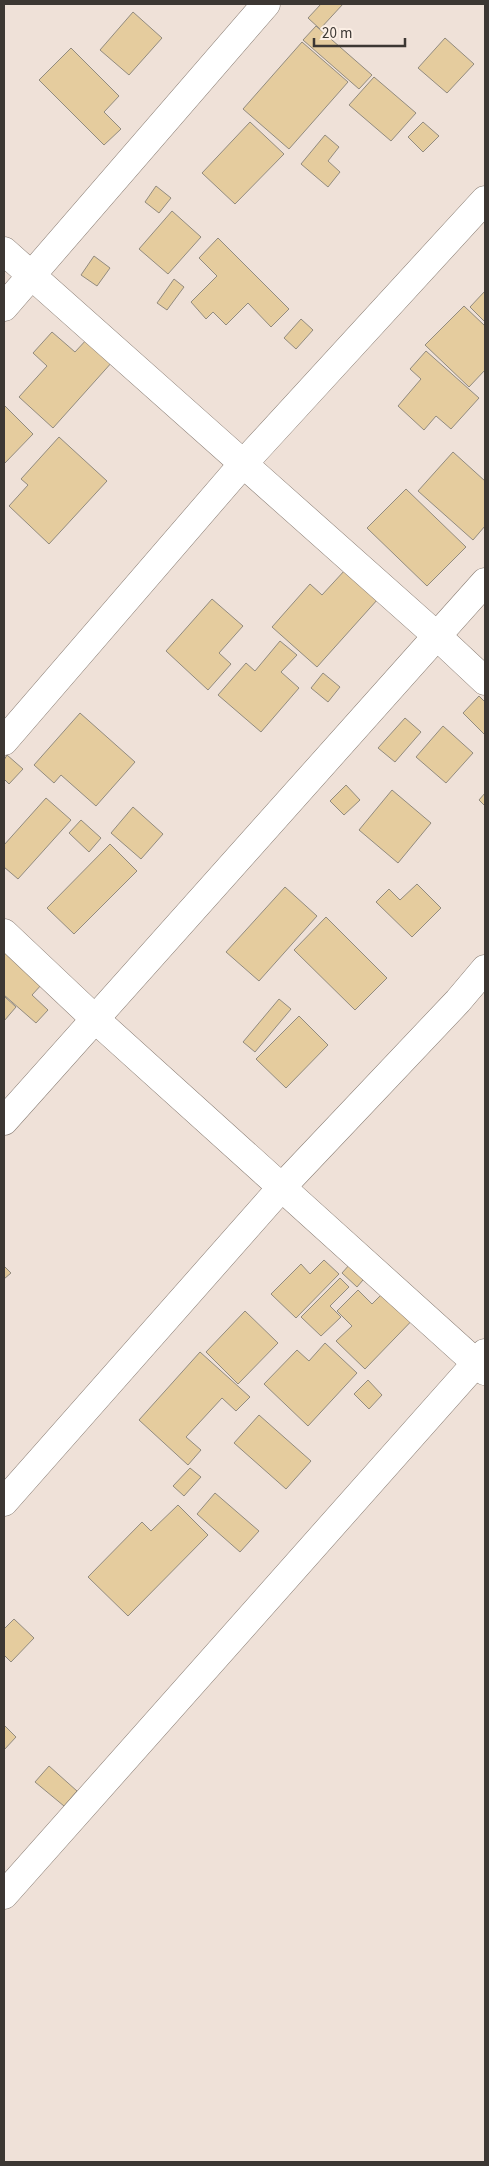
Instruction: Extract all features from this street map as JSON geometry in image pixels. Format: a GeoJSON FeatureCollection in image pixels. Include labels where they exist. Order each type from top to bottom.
{"type":"FeatureCollection","features":[{"type":"Feature","properties":{"kind":"street"},"geometry":{"type":"LineString","coordinates":[[4,307],[266,4]]}},
{"type":"Feature","properties":{"kind":"street"},"geometry":{"type":"LineString","coordinates":[[4,741],[242,465],[485,200]]}},
{"type":"Feature","properties":{"kind":"street"},"geometry":{"type":"LineString","coordinates":[[4,251],[242,465],[437,636],[485,681]]}},
{"type":"Feature","properties":{"kind":"street"},"geometry":{"type":"LineString","coordinates":[[4,1121],[485,582]]}},
{"type":"Feature","properties":{"kind":"street"},"geometry":{"type":"LineString","coordinates":[[4,934],[281,1188],[482,1362],[4,1895]]}},
{"type":"Feature","properties":{"kind":"street"},"geometry":{"type":"LineString","coordinates":[[4,1502],[281,1188],[458,1001],[485,969]]}},
{"type":"Feature","properties":{"kind":"building"},"geometry":{"type":"Polygon","coordinates":[[[321,4],[343,4],[320,29],[308,18],[321,4]]]}},
{"type":"Feature","properties":{"kind":"building"},"geometry":{"type":"Polygon","coordinates":[[[133,12],[162,38],[129,75],[100,50],[133,12]]]}},
{"type":"Feature","properties":{"kind":"building"},"geometry":{"type":"Polygon","coordinates":[[[316,26],[372,75],[359,89],[303,40],[316,26]]]}},
{"type":"Feature","properties":{"kind":"building"},"geometry":{"type":"Polygon","coordinates":[[[445,38],[474,64],[447,93],[418,68],[445,38]]]}},
{"type":"Feature","properties":{"kind":"building"},"geometry":{"type":"Polygon","coordinates":[[[302,42],[348,82],[289,149],[243,109],[302,42]]]}},
{"type":"Feature","properties":{"kind":"building"},"geometry":{"type":"Polygon","coordinates":[[[71,48],[119,96],[104,112],[121,129],[104,145],[39,80],[71,48]]]}},
{"type":"Feature","properties":{"kind":"building"},"geometry":{"type":"Polygon","coordinates":[[[374,77],[416,113],[391,141],[349,105],[374,77]]]}},
{"type":"Feature","properties":{"kind":"building"},"geometry":{"type":"Polygon","coordinates":[[[250,122],[284,154],[235,204],[202,173],[250,122]]]}},
{"type":"Feature","properties":{"kind":"building"},"geometry":{"type":"Polygon","coordinates":[[[423,122],[439,136],[423,152],[408,137],[423,122]]]}},
{"type":"Feature","properties":{"kind":"building"},"geometry":{"type":"Polygon","coordinates":[[[325,135],[339,147],[328,161],[340,172],[328,187],[301,164],[325,135]]]}},
{"type":"Feature","properties":{"kind":"building"},"geometry":{"type":"Polygon","coordinates":[[[156,186],[171,198],[159,213],[145,202],[156,186]]]}},
{"type":"Feature","properties":{"kind":"building"},"geometry":{"type":"Polygon","coordinates":[[[172,211],[201,237],[168,274],[139,249],[172,211]]]}},
{"type":"Feature","properties":{"kind":"building"},"geometry":{"type":"Polygon","coordinates":[[[218,238],[289,309],[271,327],[248,303],[226,325],[213,312],[206,319],[191,302],[217,276],[199,258],[218,238]]]}},
{"type":"Feature","properties":{"kind":"building"},"geometry":{"type":"Polygon","coordinates":[[[94,256],[110,268],[97,286],[81,275],[94,256]]]}},
{"type":"Feature","properties":{"kind":"building"},"geometry":{"type":"Polygon","coordinates":[[[174,279],[184,287],[167,310],[157,303],[174,279]]]}},
{"type":"Feature","properties":{"kind":"building"},"geometry":{"type":"Polygon","coordinates":[[[485,291],[485,322],[470,307],[485,291]]]}},
{"type":"Feature","properties":{"kind":"building"},"geometry":{"type":"Polygon","coordinates":[[[464,306],[485,326],[485,370],[469,387],[425,345],[464,306]]]}},
{"type":"Feature","properties":{"kind":"building"},"geometry":{"type":"Polygon","coordinates":[[[301,319],[313,330],[296,349],[284,338],[301,319]]]}},
{"type":"Feature","properties":{"kind":"building"},"geometry":{"type":"Polygon","coordinates":[[[52,332],[75,352],[88,338],[113,361],[53,428],[19,397],[47,366],[33,353],[52,332]]]}},
{"type":"Feature","properties":{"kind":"building"},"geometry":{"type":"Polygon","coordinates":[[[426,351],[479,398],[451,429],[436,416],[424,430],[398,406],[421,379],[410,369],[426,351]]]}},
{"type":"Feature","properties":{"kind":"building"},"geometry":{"type":"Polygon","coordinates":[[[4,405],[33,434],[4,464],[4,405]]]}},
{"type":"Feature","properties":{"kind":"building"},"geometry":{"type":"Polygon","coordinates":[[[59,437],[107,481],[49,544],[9,506],[28,485],[21,479],[59,437]]]}},
{"type":"Feature","properties":{"kind":"building"},"geometry":{"type":"Polygon","coordinates":[[[453,452],[485,481],[485,526],[473,540],[418,491],[453,452]]]}},
{"type":"Feature","properties":{"kind":"building"},"geometry":{"type":"Polygon","coordinates":[[[406,489],[466,547],[427,586],[367,528],[406,489]]]}},
{"type":"Feature","properties":{"kind":"building"},"geometry":{"type":"Polygon","coordinates":[[[345,570],[378,599],[317,667],[272,627],[310,584],[322,595],[345,570]]]}},
{"type":"Feature","properties":{"kind":"building"},"geometry":{"type":"Polygon","coordinates":[[[212,599],[243,626],[219,653],[231,664],[208,690],[166,651],[212,599]]]}},
{"type":"Feature","properties":{"kind":"building"},"geometry":{"type":"Polygon","coordinates":[[[280,641],[297,655],[281,672],[299,688],[261,732],[218,695],[246,663],[255,671],[280,641]]]}},
{"type":"Feature","properties":{"kind":"building"},"geometry":{"type":"Polygon","coordinates":[[[323,673],[340,687],[328,702],[311,688],[323,673]]]}},
{"type":"Feature","properties":{"kind":"building"},"geometry":{"type":"Polygon","coordinates":[[[479,696],[485,702],[485,735],[463,713],[479,696]]]}},
{"type":"Feature","properties":{"kind":"building"},"geometry":{"type":"Polygon","coordinates":[[[80,713],[135,762],[96,806],[61,775],[54,783],[34,765],[80,713]]]}},
{"type":"Feature","properties":{"kind":"building"},"geometry":{"type":"Polygon","coordinates":[[[405,718],[421,732],[395,762],[378,748],[405,718]]]}},
{"type":"Feature","properties":{"kind":"building"},"geometry":{"type":"Polygon","coordinates":[[[443,726],[473,753],[446,783],[416,757],[443,726]]]}},
{"type":"Feature","properties":{"kind":"building"},"geometry":{"type":"Polygon","coordinates":[[[7,755],[23,769],[9,784],[4,779],[4,760],[7,755]]]}},
{"type":"Feature","properties":{"kind":"building"},"geometry":{"type":"Polygon","coordinates":[[[346,785],[360,800],[344,815],[330,801],[346,785]]]}},
{"type":"Feature","properties":{"kind":"building"},"geometry":{"type":"Polygon","coordinates":[[[392,790],[431,823],[398,863],[359,830],[392,790]]]}},
{"type":"Feature","properties":{"kind":"building"},"geometry":{"type":"Polygon","coordinates":[[[485,793],[485,806],[479,800],[485,793]]]}},
{"type":"Feature","properties":{"kind":"building"},"geometry":{"type":"Polygon","coordinates":[[[46,798],[71,820],[18,879],[4,867],[4,845],[46,798]]]}},
{"type":"Feature","properties":{"kind":"building"},"geometry":{"type":"Polygon","coordinates":[[[133,807],[163,834],[141,859],[111,833],[133,807]]]}},
{"type":"Feature","properties":{"kind":"building"},"geometry":{"type":"Polygon","coordinates":[[[81,820],[101,838],[89,852],[69,833],[81,820]]]}},
{"type":"Feature","properties":{"kind":"building"},"geometry":{"type":"Polygon","coordinates":[[[110,844],[137,871],[74,934],[47,908],[110,844]]]}},
{"type":"Feature","properties":{"kind":"building"},"geometry":{"type":"Polygon","coordinates":[[[417,884],[441,908],[412,937],[376,902],[389,889],[400,900],[417,884]]]}},
{"type":"Feature","properties":{"kind":"building"},"geometry":{"type":"Polygon","coordinates":[[[285,887],[317,916],[259,981],[226,952],[285,887]]]}},
{"type":"Feature","properties":{"kind":"building"},"geometry":{"type":"Polygon","coordinates":[[[326,917],[387,978],[355,1010],[294,950],[326,917]]]}},
{"type":"Feature","properties":{"kind":"building"},"geometry":{"type":"Polygon","coordinates":[[[4,937],[53,972],[32,995],[48,1010],[36,1023],[4,995],[4,937]]]}},
{"type":"Feature","properties":{"kind":"building"},"geometry":{"type":"Polygon","coordinates":[[[4,996],[16,1007],[4,1021],[4,996]]]}},
{"type":"Feature","properties":{"kind":"building"},"geometry":{"type":"Polygon","coordinates":[[[279,999],[291,1009],[255,1052],[243,1042],[279,999]]]}},
{"type":"Feature","properties":{"kind":"building"},"geometry":{"type":"Polygon","coordinates":[[[299,1016],[328,1045],[286,1088],[256,1059],[299,1016]]]}},
{"type":"Feature","properties":{"kind":"building"},"geometry":{"type":"Polygon","coordinates":[[[359,1254],[374,1267],[357,1287],[342,1273],[359,1254]]]}},
{"type":"Feature","properties":{"kind":"building"},"geometry":{"type":"Polygon","coordinates":[[[324,1260],[339,1274],[296,1318],[271,1294],[301,1264],[310,1274],[324,1260]]]}},
{"type":"Feature","properties":{"kind":"building"},"geometry":{"type":"Polygon","coordinates":[[[4,1266],[11,1273],[4,1279],[4,1266]]]}},
{"type":"Feature","properties":{"kind":"building"},"geometry":{"type":"Polygon","coordinates":[[[340,1278],[349,1287],[330,1306],[341,1317],[321,1336],[301,1317],[340,1278]]]}},
{"type":"Feature","properties":{"kind":"building"},"geometry":{"type":"Polygon","coordinates":[[[397,1279],[425,1307],[365,1369],[336,1341],[352,1326],[337,1311],[358,1290],[372,1304],[397,1279]]]}},
{"type":"Feature","properties":{"kind":"building"},"geometry":{"type":"Polygon","coordinates":[[[245,1311],[278,1343],[238,1384],[206,1352],[245,1311]]]}},
{"type":"Feature","properties":{"kind":"building"},"geometry":{"type":"Polygon","coordinates":[[[325,1343],[357,1373],[308,1426],[264,1384],[297,1350],[309,1361],[325,1343]]]}},
{"type":"Feature","properties":{"kind":"building"},"geometry":{"type":"Polygon","coordinates":[[[200,1352],[250,1397],[236,1411],[222,1398],[186,1437],[201,1450],[188,1465],[139,1420],[200,1352]]]}},
{"type":"Feature","properties":{"kind":"building"},"geometry":{"type":"Polygon","coordinates":[[[368,1380],[382,1395],[369,1409],[354,1394],[368,1380]]]}},
{"type":"Feature","properties":{"kind":"building"},"geometry":{"type":"Polygon","coordinates":[[[259,1415],[311,1461],[286,1489],[234,1443],[259,1415]]]}},
{"type":"Feature","properties":{"kind":"building"},"geometry":{"type":"Polygon","coordinates":[[[190,1468],[201,1477],[184,1496],[173,1486],[190,1468]]]}},
{"type":"Feature","properties":{"kind":"building"},"geometry":{"type":"Polygon","coordinates":[[[215,1493],[259,1531],[240,1552],[197,1514],[215,1493]]]}},
{"type":"Feature","properties":{"kind":"building"},"geometry":{"type":"Polygon","coordinates":[[[178,1505],[208,1535],[128,1616],[88,1577],[142,1522],[151,1531],[178,1505]]]}},
{"type":"Feature","properties":{"kind":"building"},"geometry":{"type":"Polygon","coordinates":[[[14,1619],[34,1638],[11,1662],[4,1655],[4,1629],[14,1619]]]}},
{"type":"Feature","properties":{"kind":"building"},"geometry":{"type":"Polygon","coordinates":[[[4,1725],[16,1737],[4,1750],[4,1725]]]}},
{"type":"Feature","properties":{"kind":"building"},"geometry":{"type":"Polygon","coordinates":[[[49,1766],[77,1791],[64,1806],[35,1782],[49,1766]]]}}]}
